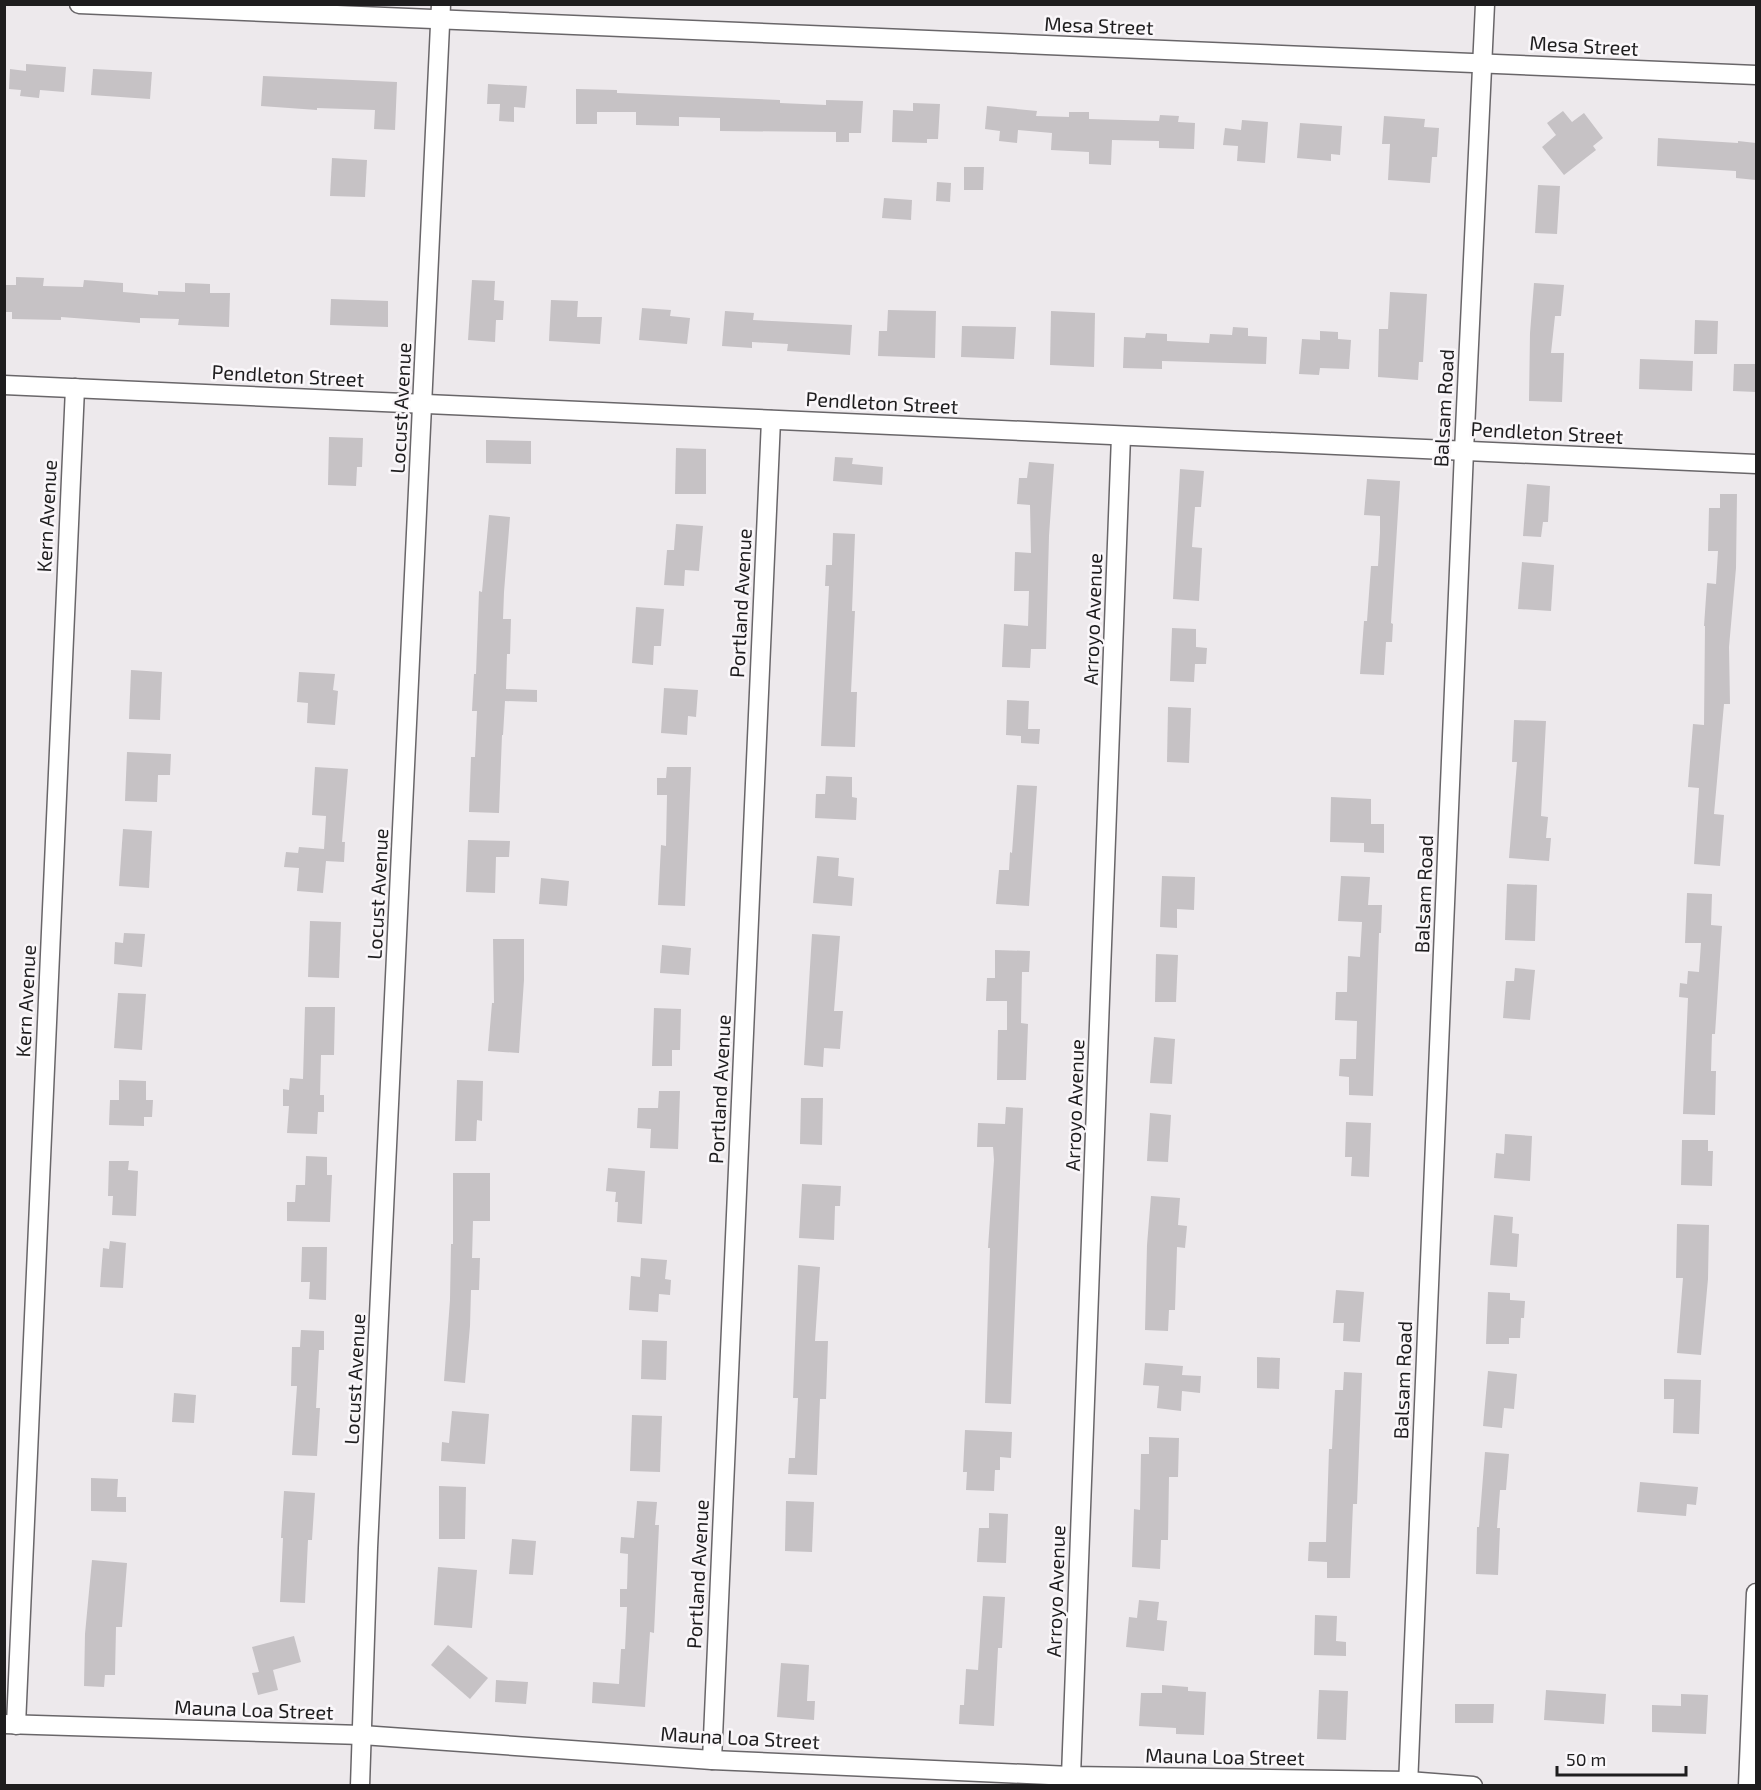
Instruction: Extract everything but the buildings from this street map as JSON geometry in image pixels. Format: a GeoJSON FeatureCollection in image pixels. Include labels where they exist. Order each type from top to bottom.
{"type":"FeatureCollection","features":[{"type":"Feature","properties":{"kind":"street","name":"Mesa Street"},"geometry":{"type":"LineString","coordinates":[[79,4],[441,13],[1756,75]]}},
{"type":"Feature","properties":{"kind":"street","name":"Balsam Road"},"geometry":{"type":"LineString","coordinates":[[1408,1783],[1485,4]]}},
{"type":"Feature","properties":{"kind":"street","name":"Locust Avenue"},"geometry":{"type":"LineString","coordinates":[[360,1785],[370,1512],[441,13]]}},
{"type":"Feature","properties":{"kind":"street","name":"Pendleton Street"},"geometry":{"type":"LineString","coordinates":[[4,385],[1756,464]]}},
{"type":"Feature","properties":{"kind":"street","name":"Kern Avenue"},"geometry":{"type":"LineString","coordinates":[[10,1725],[75,388]]}},
{"type":"Feature","properties":{"kind":"street","name":"Portland Avenue"},"geometry":{"type":"LineString","coordinates":[[712,1760],[771,420]]}},
{"type":"Feature","properties":{"kind":"street","name":"Arroyo Avenue"},"geometry":{"type":"LineString","coordinates":[[1071,1776],[1121,436]]}},
{"type":"Feature","properties":{"kind":"street"},"geometry":{"type":"LineString","coordinates":[[1748,1785],[1756,1593]]}},
{"type":"Feature","properties":{"kind":"street","name":"Mauna Loa Street"},"geometry":{"type":"LineString","coordinates":[[10,1725],[362,1735],[712,1760],[1071,1776],[1473,1785]]}}]}
